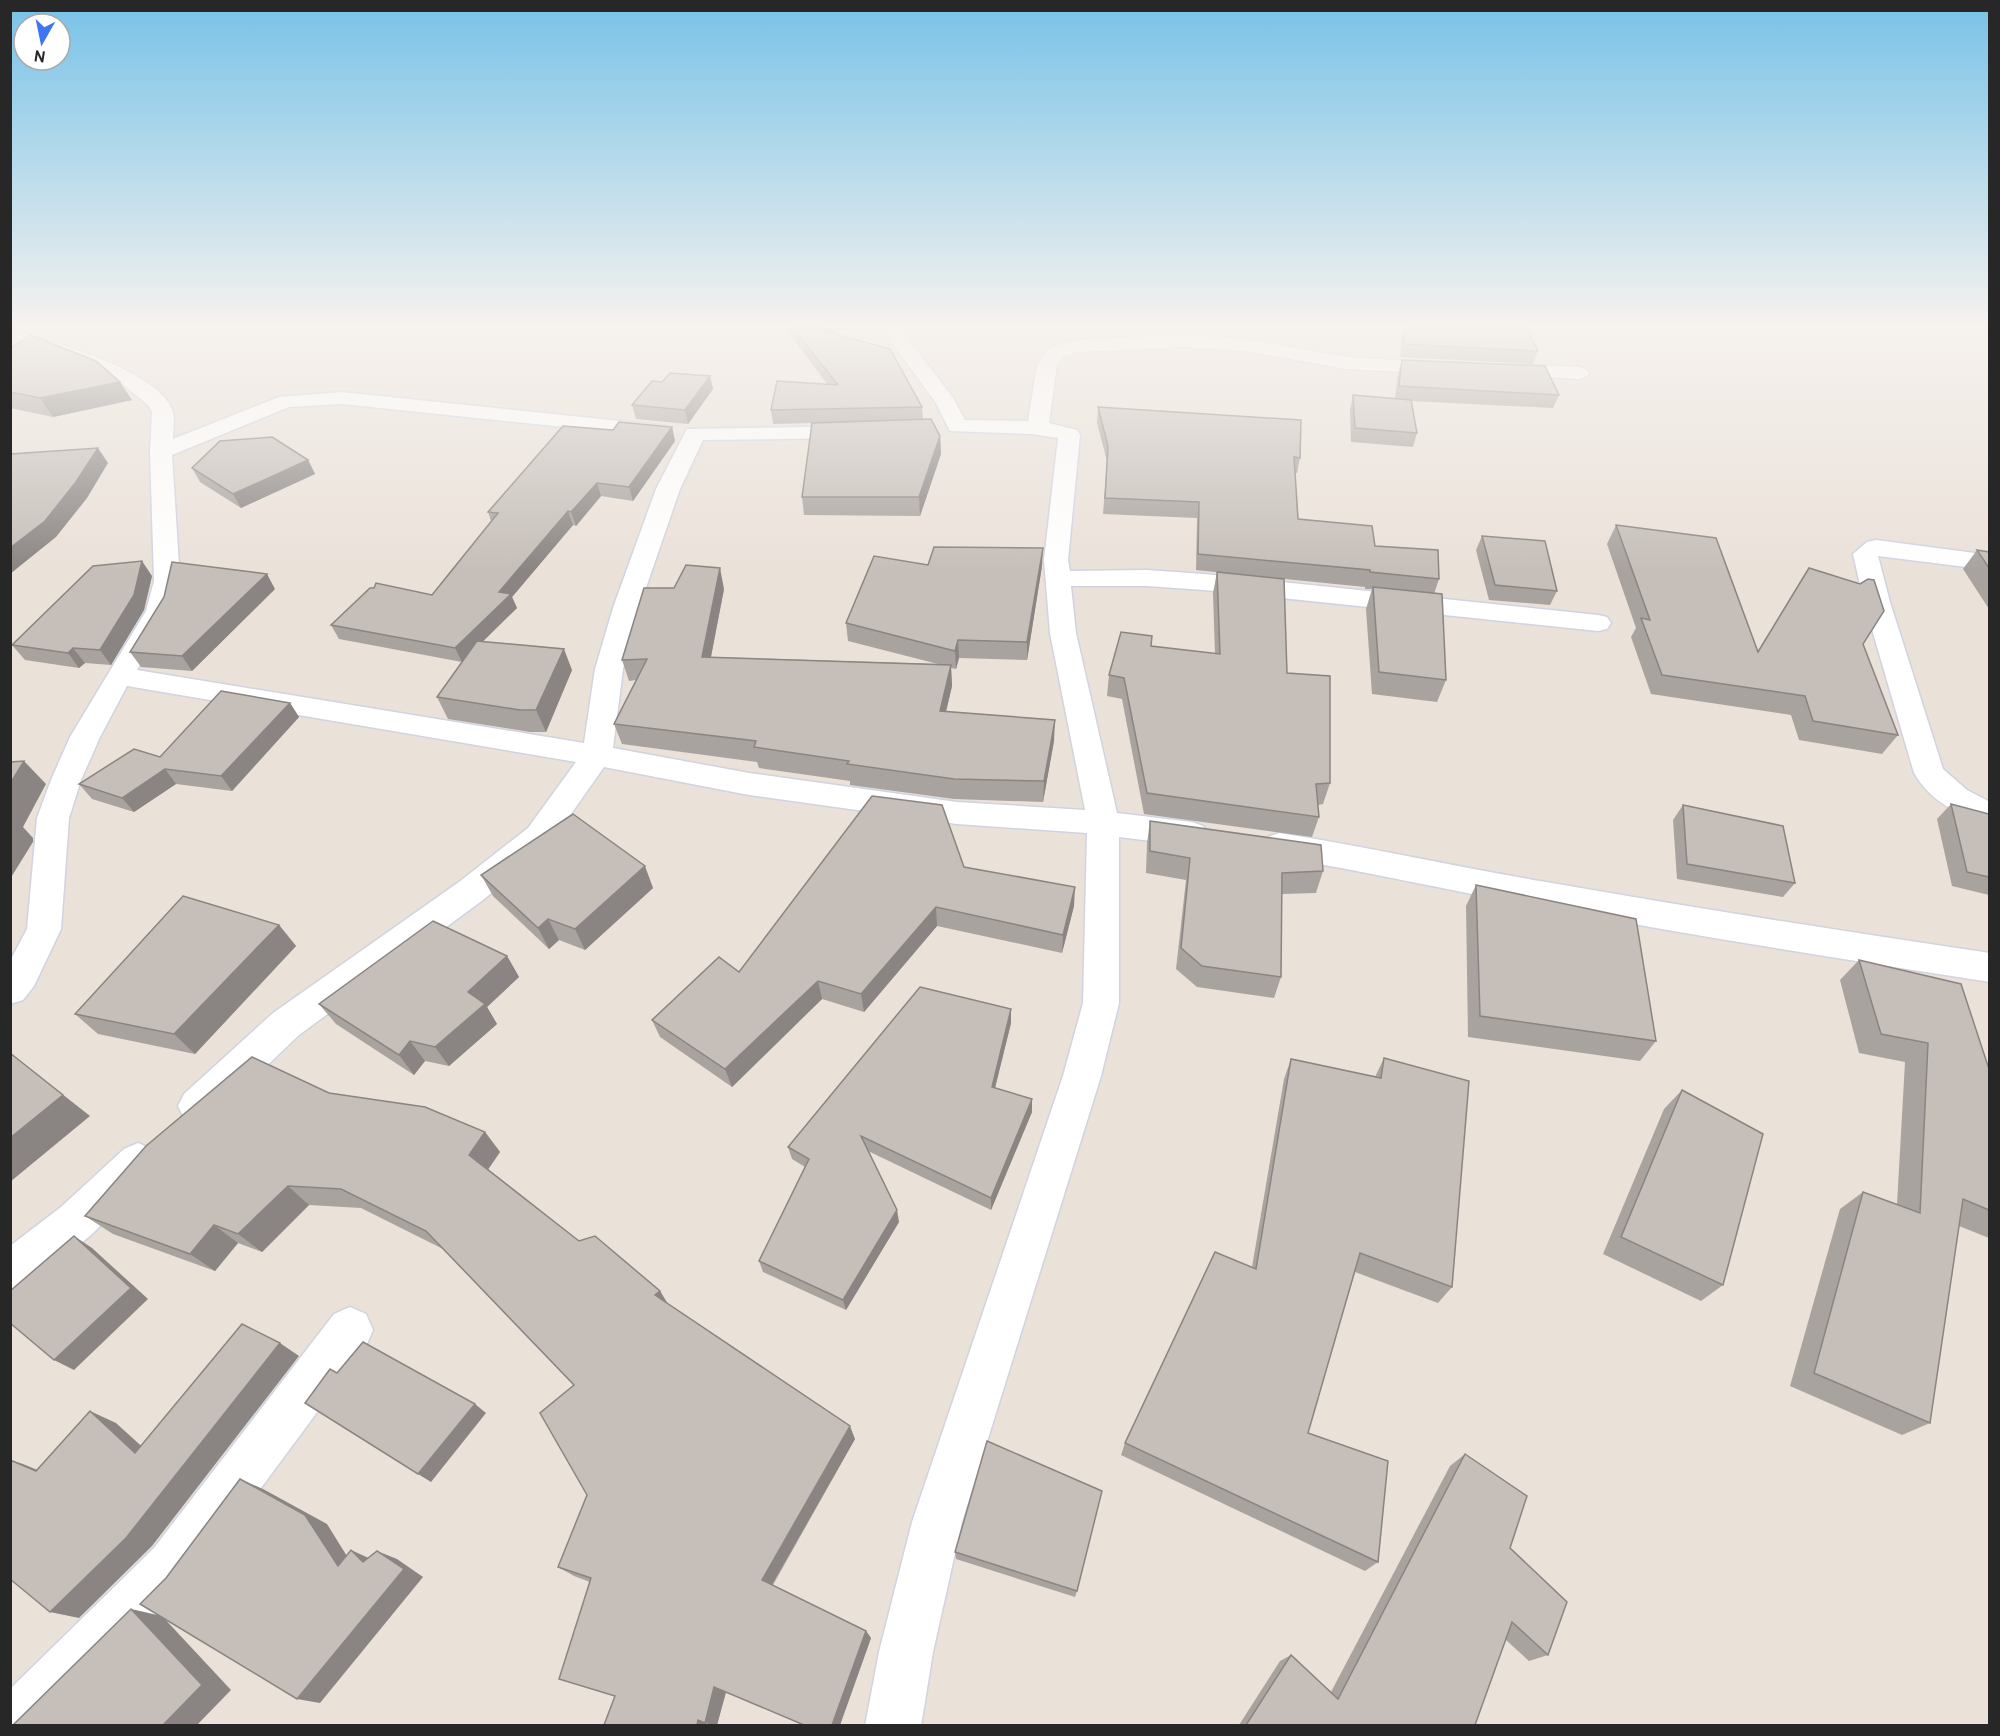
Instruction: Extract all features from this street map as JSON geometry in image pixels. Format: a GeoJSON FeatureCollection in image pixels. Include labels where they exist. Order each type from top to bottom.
{"type":"FeatureCollection","features":[{"type":"Feature","properties":{"kind":"street"},"geometry":{"type":"LineString","coordinates":[[10,989],[21,976],[44,929],[53,818],[66,780],[119,676],[159,611],[167,581],[161,409]]}},
{"type":"Feature","properties":{"kind":"street"},"geometry":{"type":"LineString","coordinates":[[161,452],[266,409]]}},
{"type":"Feature","properties":{"kind":"street"},"geometry":{"type":"LineString","coordinates":[[452,409],[695,434],[876,432]]}},
{"type":"Feature","properties":{"kind":"street"},"geometry":{"type":"LineString","coordinates":[[893,1725],[906,1652],[937,1522],[1082,1076],[1101,1003],[1103,823],[1063,633],[1056,560],[1069,435],[1061,431],[1037,428],[948,427],[947,409]]}},
{"type":"Feature","properties":{"kind":"street"},"geometry":{"type":"LineString","coordinates":[[1037,428],[1040,409]]}},
{"type":"Feature","properties":{"kind":"street"},"geometry":{"type":"LineString","coordinates":[[10,1274],[76,1221],[285,1024],[471,891],[539,836],[597,755],[609,669],[626,608],[668,489],[695,434]]}},
{"type":"Feature","properties":{"kind":"street"},"geometry":{"type":"LineString","coordinates":[[1989,563],[1876,547],[1865,555],[1877,603],[1929,773],[1948,794],[1978,811],[1989,814]]}},
{"type":"Feature","properties":{"kind":"street"},"geometry":{"type":"LineString","coordinates":[[1058,579],[1147,578],[1204,582],[1598,623]]}},
{"type":"Feature","properties":{"kind":"street"},"geometry":{"type":"LineString","coordinates":[[119,676],[212,689],[418,727],[597,755],[749,784],[957,813],[1103,823],[1373,860],[1544,895],[1989,968]]}},
{"type":"Feature","properties":{"kind":"street"},"geometry":{"type":"LineString","coordinates":[[12,1725],[172,1566],[350,1330]]}},
{"type":"Feature","properties":{"kind":"building"},"geometry":{"type":"Polygon","coordinates":[[[771,409],[821,409],[771,410],[771,409]]]}},
{"type":"Feature","properties":{"kind":"building"},"geometry":{"type":"Polygon","coordinates":[[[1099,409],[1301,420],[1300,458],[1294,457],[1298,519],[1372,526],[1375,546],[1438,550],[1439,579],[1370,572],[1370,570],[1198,554],[1199,502],[1105,498],[1108,446],[1099,409]]]}},
{"type":"Feature","properties":{"kind":"building"},"geometry":{"type":"Polygon","coordinates":[[[1354,409],[1413,409],[1417,433],[1355,428],[1354,409]]]}},
{"type":"Feature","properties":{"kind":"building"},"geometry":{"type":"Polygon","coordinates":[[[931,419],[940,436],[919,497],[802,497],[812,423],[931,419]]]}},
{"type":"Feature","properties":{"kind":"building"},"geometry":{"type":"Polygon","coordinates":[[[619,422],[672,427],[629,487],[597,483],[571,512],[568,511],[499,592],[511,594],[455,648],[331,625],[370,588],[374,588],[376,583],[432,595],[498,513],[488,512],[563,426],[613,430],[619,422]]]}},
{"type":"Feature","properties":{"kind":"building"},"geometry":{"type":"Polygon","coordinates":[[[272,437],[308,460],[233,494],[192,468],[220,441],[272,437]]]}},
{"type":"Feature","properties":{"kind":"building"},"geometry":{"type":"Polygon","coordinates":[[[98,448],[76,482],[45,521],[10,548],[10,454],[98,448]]]}},
{"type":"Feature","properties":{"kind":"building"},"geometry":{"type":"Polygon","coordinates":[[[1616,525],[1716,538],[1758,652],[1809,568],[1860,584],[1868,579],[1874,580],[1884,611],[1863,644],[1898,735],[1813,721],[1805,696],[1662,675],[1641,618],[1650,620],[1616,525]]]}},
{"type":"Feature","properties":{"kind":"building"},"geometry":{"type":"Polygon","coordinates":[[[1482,536],[1545,541],[1557,591],[1495,585],[1482,536]]]}},
{"type":"Feature","properties":{"kind":"building"},"geometry":{"type":"Polygon","coordinates":[[[934,547],[1043,548],[1027,642],[958,640],[955,651],[846,623],[874,556],[928,565],[934,547]]]}},
{"type":"Feature","properties":{"kind":"building"},"geometry":{"type":"Polygon","coordinates":[[[1977,550],[1989,552],[1989,568],[1977,550]]]}},
{"type":"Feature","properties":{"kind":"building"},"geometry":{"type":"Polygon","coordinates":[[[142,561],[134,595],[100,650],[73,648],[68,653],[12,645],[93,566],[142,561]]]}},
{"type":"Feature","properties":{"kind":"building"},"geometry":{"type":"Polygon","coordinates":[[[172,562],[267,574],[182,656],[130,652],[164,597],[172,562]]]}},
{"type":"Feature","properties":{"kind":"building"},"geometry":{"type":"Polygon","coordinates":[[[686,565],[720,568],[702,657],[951,665],[940,711],[1055,720],[1044,781],[954,779],[847,764],[849,761],[754,747],[756,741],[614,724],[647,659],[622,660],[644,588],[674,588],[686,565]]]}},
{"type":"Feature","properties":{"kind":"building"},"geometry":{"type":"Polygon","coordinates":[[[1217,572],[1284,579],[1287,673],[1330,676],[1330,783],[1316,784],[1319,817],[1147,793],[1124,678],[1109,675],[1121,632],[1152,636],[1151,646],[1220,654],[1217,572]]]}},
{"type":"Feature","properties":{"kind":"building"},"geometry":{"type":"Polygon","coordinates":[[[1373,587],[1442,594],[1446,680],[1379,672],[1373,587]]]}},
{"type":"Feature","properties":{"kind":"building"},"geometry":{"type":"Polygon","coordinates":[[[477,641],[564,649],[536,710],[520,710],[437,697],[477,641]]]}},
{"type":"Feature","properties":{"kind":"building"},"geometry":{"type":"Polygon","coordinates":[[[221,691],[290,703],[221,776],[165,769],[122,798],[79,784],[134,749],[160,757],[221,691]]]}},
{"type":"Feature","properties":{"kind":"building"},"geometry":{"type":"Polygon","coordinates":[[[24,761],[10,784],[10,762],[24,761]]]}},
{"type":"Feature","properties":{"kind":"building"},"geometry":{"type":"Polygon","coordinates":[[[872,796],[942,805],[964,867],[1075,887],[1063,935],[936,907],[861,994],[818,981],[725,1069],[652,1020],[719,957],[739,972],[872,796]]]}},
{"type":"Feature","properties":{"kind":"building"},"geometry":{"type":"Polygon","coordinates":[[[1951,804],[1989,814],[1989,877],[1967,872],[1951,804]]]}},
{"type":"Feature","properties":{"kind":"building"},"geometry":{"type":"Polygon","coordinates":[[[1683,805],[1783,826],[1795,883],[1687,864],[1683,805]]]}},
{"type":"Feature","properties":{"kind":"building"},"geometry":{"type":"Polygon","coordinates":[[[573,814],[645,866],[575,929],[548,919],[538,928],[481,875],[573,814]]]}},
{"type":"Feature","properties":{"kind":"building"},"geometry":{"type":"Polygon","coordinates":[[[1150,821],[1321,845],[1323,871],[1282,873],[1281,977],[1202,966],[1181,948],[1190,858],[1150,851],[1150,821]]]}},
{"type":"Feature","properties":{"kind":"building"},"geometry":{"type":"Polygon","coordinates":[[[1476,885],[1636,919],[1656,1041],[1480,1016],[1476,885]]]}},
{"type":"Feature","properties":{"kind":"building"},"geometry":{"type":"Polygon","coordinates":[[[183,896],[279,925],[174,1034],[75,1014],[183,896]]]}},
{"type":"Feature","properties":{"kind":"building"},"geometry":{"type":"Polygon","coordinates":[[[433,921],[507,956],[468,992],[485,1004],[435,1047],[410,1041],[399,1055],[319,1004],[433,921]]]}},
{"type":"Feature","properties":{"kind":"building"},"geometry":{"type":"Polygon","coordinates":[[[1859,960],[1961,984],[1989,1069],[1989,1210],[1963,1199],[1930,1423],[1814,1373],[1863,1192],[1920,1213],[1928,1043],[1881,1034],[1859,960]]]}},
{"type":"Feature","properties":{"kind":"building"},"geometry":{"type":"Polygon","coordinates":[[[920,987],[1011,1009],[992,1087],[1032,1099],[991,1198],[861,1136],[897,1210],[843,1300],[759,1261],[809,1159],[788,1147],[920,987]]]}},
{"type":"Feature","properties":{"kind":"building"},"geometry":{"type":"Polygon","coordinates":[[[10,1053],[63,1095],[10,1138],[10,1053]]]}},
{"type":"Feature","properties":{"kind":"building"},"geometry":{"type":"Polygon","coordinates":[[[252,1057],[329,1093],[425,1107],[485,1132],[469,1155],[579,1241],[595,1236],[660,1291],[655,1295],[850,1426],[762,1580],[866,1631],[832,1725],[804,1725],[714,1687],[705,1723],[698,1720],[697,1725],[604,1725],[615,1696],[559,1679],[591,1578],[558,1567],[587,1495],[540,1413],[574,1385],[426,1231],[341,1189],[288,1186],[238,1234],[214,1225],[190,1254],[85,1216],[146,1146],[252,1057]]]}},
{"type":"Feature","properties":{"kind":"building"},"geometry":{"type":"Polygon","coordinates":[[[1384,1058],[1469,1081],[1452,1287],[1360,1253],[1308,1433],[1388,1461],[1378,1562],[1125,1443],[1215,1252],[1256,1269],[1291,1059],[1381,1078],[1384,1058]]]}},
{"type":"Feature","properties":{"kind":"building"},"geometry":{"type":"Polygon","coordinates":[[[1682,1090],[1763,1134],[1723,1285],[1621,1237],[1682,1090]]]}},
{"type":"Feature","properties":{"kind":"building"},"geometry":{"type":"Polygon","coordinates":[[[74,1236],[131,1288],[54,1360],[10,1323],[10,1291],[74,1236]]]}},
{"type":"Feature","properties":{"kind":"building"},"geometry":{"type":"Polygon","coordinates":[[[242,1324],[280,1343],[126,1538],[50,1612],[10,1579],[10,1460],[36,1471],[90,1411],[135,1453],[242,1324]]]}},
{"type":"Feature","properties":{"kind":"building"},"geometry":{"type":"Polygon","coordinates":[[[363,1342],[475,1404],[418,1474],[305,1403],[330,1369],[337,1373],[363,1342]]]}},
{"type":"Feature","properties":{"kind":"building"},"geometry":{"type":"Polygon","coordinates":[[[987,1441],[1102,1491],[1077,1591],[955,1552],[987,1441]]]}},
{"type":"Feature","properties":{"kind":"building"},"geometry":{"type":"Polygon","coordinates":[[[1465,1454],[1527,1496],[1510,1548],[1567,1602],[1548,1655],[1512,1622],[1475,1725],[1246,1725],[1291,1655],[1338,1699],[1465,1454]]]}},
{"type":"Feature","properties":{"kind":"building"},"geometry":{"type":"Polygon","coordinates":[[[240,1479],[305,1515],[338,1566],[351,1550],[363,1562],[377,1551],[404,1569],[297,1699],[140,1604],[166,1578],[240,1479]]]}},
{"type":"Feature","properties":{"kind":"building"},"geometry":{"type":"Polygon","coordinates":[[[131,1609],[202,1685],[163,1725],[13,1725],[131,1609]]]}}]}
